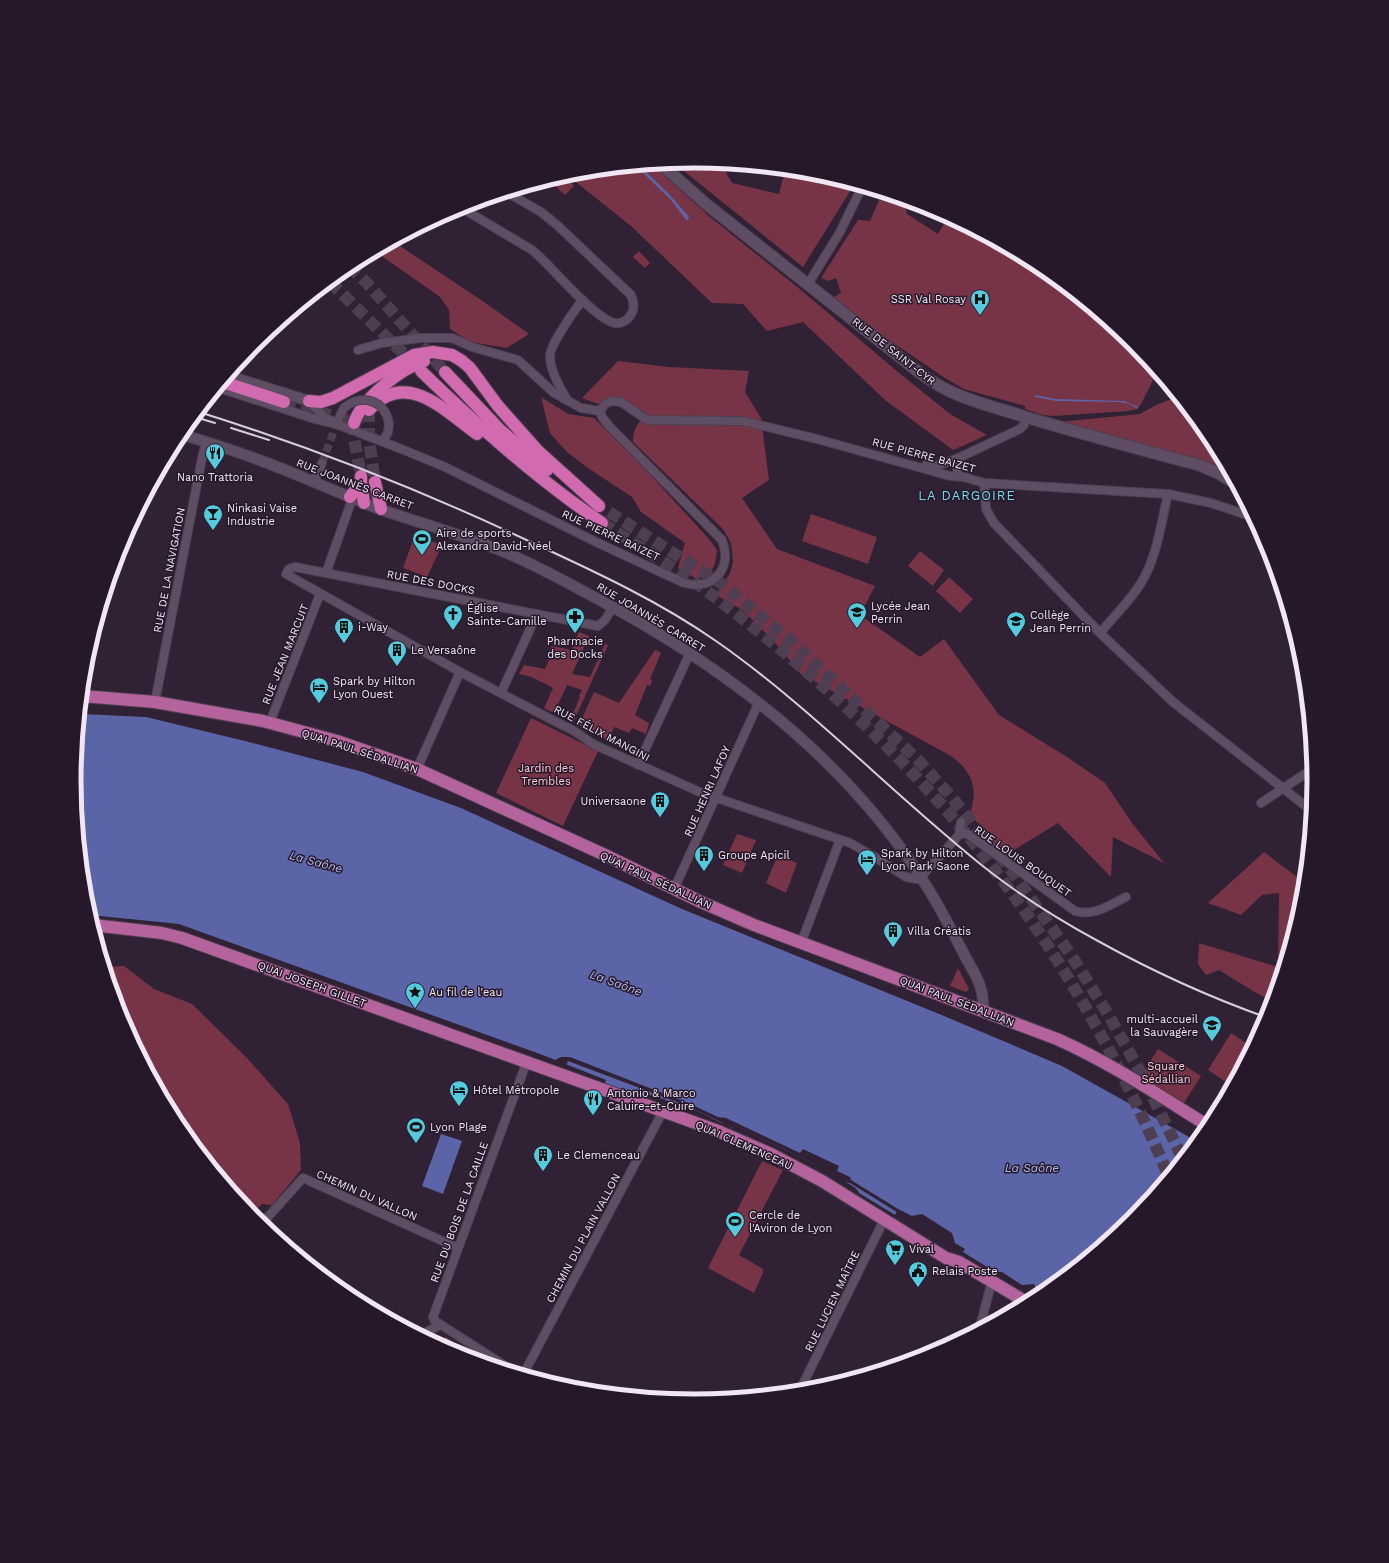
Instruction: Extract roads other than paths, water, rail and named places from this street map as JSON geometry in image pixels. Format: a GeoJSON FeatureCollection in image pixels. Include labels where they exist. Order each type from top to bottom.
{"type":"FeatureCollection","features":[{"type":"Feature","properties":{"kind":"highway"},"geometry":{"type":"LineString","coordinates":[[309,401],[321,402],[337,397],[410,357],[425,352],[448,354],[462,360],[538,452],[604,509],[552,473],[511,440],[483,413],[445,372]]}},
{"type":"Feature","properties":{"kind":"highway"},"geometry":{"type":"LineString","coordinates":[[354,423],[362,406],[378,390],[410,367],[427,360],[440,359],[454,363],[487,392]]}},
{"type":"Feature","properties":{"kind":"highway"},"geometry":{"type":"LineString","coordinates":[[421,371],[498,443],[556,490]]}},
{"type":"Feature","properties":{"kind":"highway"},"geometry":{"type":"LineString","coordinates":[[228,384],[284,402]]}},
{"type":"Feature","properties":{"kind":"highway"},"geometry":{"type":"LineString","coordinates":[[369,410],[380,399],[391,394],[408,392],[420,394],[434,402],[602,523]]}},
{"type":"Feature","properties":{"kind":"highway"},"geometry":{"type":"LineString","coordinates":[[350,497],[361,479],[364,503]]}},
{"type":"Feature","properties":{"kind":"highway"},"geometry":{"type":"LineString","coordinates":[[375,482],[381,509]]}},
{"type":"Feature","properties":{"kind":"main road","name":"RUE DE SAINT-CYR"},"geometry":{"type":"LineString","coordinates":[[666,169],[706,204],[934,383],[968,400],[1199,466],[1218,473],[1228,479]]}},
{"type":"Feature","properties":{"kind":"main road","name":"QUAI PAUL SÉDALLIAN"},"geometry":{"type":"LineString","coordinates":[[87,696],[155,702],[270,722],[337,741],[416,769],[605,855],[674,889],[749,922],[802,944],[1057,1039],[1087,1052],[1204,1123]]}},
{"type":"Feature","properties":{"kind":"main road","name":"QUAI JOSEPH GILLET"},"geometry":{"type":"LineString","coordinates":[[99,926],[162,933],[182,938],[527,1061]]}},
{"type":"Feature","properties":{"kind":"main road","name":"QUAI CLEMENCEAU"},"geometry":{"type":"LineString","coordinates":[[527,1061],[718,1131],[770,1154],[822,1180],[946,1258],[956,1267],[1022,1300]]}},
{"type":"Feature","properties":{"kind":"main road","name":"QUAI CLEMENCEAU"},"geometry":{"type":"LineString","coordinates":[[991,1285],[1017,1303]]}},
{"type":"Feature","properties":{"kind":"street"},"geometry":{"type":"LineString","coordinates":[[808,284],[840,232],[860,191]]}},
{"type":"Feature","properties":{"kind":"street"},"geometry":{"type":"LineString","coordinates":[[468,212],[532,250],[600,315],[616,323],[628,319],[632,314],[634,304],[631,295],[557,225],[541,212],[513,196]]}},
{"type":"Feature","properties":{"kind":"street"},"geometry":{"type":"LineString","coordinates":[[567,400],[554,375],[550,356],[554,342],[583,300]]}},
{"type":"Feature","properties":{"kind":"street"},"geometry":{"type":"LineString","coordinates":[[358,350],[382,343],[420,338],[452,338],[472,347],[518,360],[554,393],[581,408],[600,411]]}},
{"type":"Feature","properties":{"kind":"street","name":"RUE PIERRE BAIZET"},"geometry":{"type":"LineString","coordinates":[[233,377],[309,401],[324,417],[445,467],[596,542],[684,583],[692,585],[701,585],[716,578],[725,563],[726,555],[722,540],[609,426],[602,417],[600,411],[605,404],[612,401],[621,402],[647,420],[743,421],[944,474],[984,483],[1168,494],[1211,503],[1247,515]]}},
{"type":"Feature","properties":{"kind":"street","name":"RUE PIERRE BAIZET"},"geometry":{"type":"LineString","coordinates":[[223,389],[315,419],[338,423]]}},
{"type":"Feature","properties":{"kind":"street"},"geometry":{"type":"LineString","coordinates":[[338,423],[344,408],[350,404],[359,400],[372,401],[383,408],[389,424],[388,432],[383,441]]}},
{"type":"Feature","properties":{"kind":"street"},"geometry":{"type":"LineString","coordinates":[[914,465],[920,463],[933,466],[956,459],[1020,429],[1024,425],[1026,417]]}},
{"type":"Feature","properties":{"kind":"street","name":"RUE JOANNÈS CARRET"},"geometry":{"type":"LineString","coordinates":[[187,436],[260,460],[364,503],[502,550],[613,607],[690,653],[759,702],[799,735],[832,768],[868,806],[899,845],[945,916],[980,985],[984,1012]]}},
{"type":"Feature","properties":{"kind":"street","name":"RUE DE LA NAVIGATION"},"geometry":{"type":"LineString","coordinates":[[155,702],[206,442]]}},
{"type":"Feature","properties":{"kind":"street"},"geometry":{"type":"LineString","coordinates":[[956,459],[961,477]]}},
{"type":"Feature","properties":{"kind":"street"},"geometry":{"type":"LineString","coordinates":[[944,474],[945,462]]}},
{"type":"Feature","properties":{"kind":"street"},"geometry":{"type":"LineString","coordinates":[[314,482],[322,463]]}},
{"type":"Feature","properties":{"kind":"street"},"geometry":{"type":"LineString","coordinates":[[984,483],[986,509],[994,523],[1100,633],[1173,702],[1307,808]]}},
{"type":"Feature","properties":{"kind":"street"},"geometry":{"type":"LineString","coordinates":[[1100,633],[1130,599],[1147,572],[1168,494]]}},
{"type":"Feature","properties":{"kind":"street"},"geometry":{"type":"LineString","coordinates":[[326,573],[351,502],[350,497]]}},
{"type":"Feature","properties":{"kind":"street","name":"RUE DES DOCKS"},"geometry":{"type":"LineString","coordinates":[[286,574],[289,570],[295,567],[598,626],[605,620],[613,607]]}},
{"type":"Feature","properties":{"kind":"street","name":"RUE FÉLIX MANGINI"},"geometry":{"type":"LineString","coordinates":[[286,574],[460,672],[579,733],[595,745],[716,798],[840,840],[873,856],[906,877],[921,877]]}},
{"type":"Feature","properties":{"kind":"street","name":"RUE JEAN MARCUIT"},"geometry":{"type":"LineString","coordinates":[[270,722],[320,594]]}},
{"type":"Feature","properties":{"kind":"street"},"geometry":{"type":"LineString","coordinates":[[501,692],[537,614]]}},
{"type":"Feature","properties":{"kind":"street"},"geometry":{"type":"LineString","coordinates":[[638,765],[690,653]]}},
{"type":"Feature","properties":{"kind":"street"},"geometry":{"type":"LineString","coordinates":[[416,769],[460,672]]}},
{"type":"Feature","properties":{"kind":"street","name":"RUE HENRI LAFOY"},"geometry":{"type":"LineString","coordinates":[[674,889],[759,702]]}},
{"type":"Feature","properties":{"kind":"street"},"geometry":{"type":"LineString","coordinates":[[1260,803],[1308,772]]}},
{"type":"Feature","properties":{"kind":"street"},"geometry":{"type":"LineString","coordinates":[[959,835],[961,822]]}},
{"type":"Feature","properties":{"kind":"street","name":"RUE LOUIS BOUQUET"},"geometry":{"type":"LineString","coordinates":[[921,877],[959,835],[964,833],[969,835],[1075,911],[1092,913],[1126,897]]}},
{"type":"Feature","properties":{"kind":"street"},"geometry":{"type":"LineString","coordinates":[[802,944],[840,840]]}},
{"type":"Feature","properties":{"kind":"street"},"geometry":{"type":"LineString","coordinates":[[971,1007],[981,991]]}},
{"type":"Feature","properties":{"kind":"street","name":"RUE DU BOIS DE LA CAILLE"},"geometry":{"type":"LineString","coordinates":[[440,1325],[435,1322],[433,1317],[527,1061]]}},
{"type":"Feature","properties":{"kind":"street","name":"CHEMIN DU PLAIN VALLON"},"geometry":{"type":"LineString","coordinates":[[525,1371],[663,1111]]}},
{"type":"Feature","properties":{"kind":"street","name":"CHEMIN DU VALLON"},"geometry":{"type":"LineString","coordinates":[[265,1219],[303,1178],[458,1248]]}},
{"type":"Feature","properties":{"kind":"street","name":"RUE LUCIEN MAÎTRE"},"geometry":{"type":"LineString","coordinates":[[802,1385],[884,1220]]}},
{"type":"Feature","properties":{"kind":"street"},"geometry":{"type":"LineString","coordinates":[[981,1324],[991,1285]]}},
{"type":"Feature","properties":{"kind":"street"},"geometry":{"type":"LineString","coordinates":[[425,1333],[440,1325],[501,1363]]}},
{"type":"Feature","properties":{"kind":"water"},"geometry":{"type":"Polygon","coordinates":[[[640,170],[644,170],[669,194],[689,217],[687,221],[671,200],[640,170]]]}},
{"type":"Feature","properties":{"kind":"water"},"geometry":{"type":"Polygon","coordinates":[[[1035,395],[1056,399],[1124,401],[1138,407],[1137,409],[1130,404],[1119,402],[1056,401],[1035,397],[1035,395]]]}},
{"type":"Feature","properties":{"kind":"water","name":"La Saône"},"geometry":{"type":"Polygon","coordinates":[[[85,714],[146,717],[245,741],[363,772],[461,808],[682,909],[1062,1066],[1193,1139],[1156,1186],[1128,1215],[1099,1243],[1037,1291],[1034,1284],[1022,1285],[1002,1272],[995,1272],[963,1252],[965,1249],[955,1243],[952,1233],[922,1214],[912,1216],[898,1209],[895,1215],[859,1193],[853,1186],[815,1169],[817,1165],[734,1125],[732,1128],[697,1111],[657,1097],[638,1092],[629,1092],[605,1083],[606,1080],[540,1054],[179,924],[96,916],[86,862],[82,822],[82,741],[85,714]]]}},
{"type":"Feature","properties":{"kind":"water"},"geometry":{"type":"Polygon","coordinates":[[[441,1134],[462,1141],[443,1194],[422,1186],[441,1134]]]}},
{"type":"Feature","properties":{"kind":"tunnel"},"geometry":{"type":"LineString","coordinates":[[354,271],[367,283],[445,372]]}},
{"type":"Feature","properties":{"kind":"tunnel"},"geometry":{"type":"LineString","coordinates":[[334,286],[415,365]]}},
{"type":"Feature","properties":{"kind":"tunnel"},"geometry":{"type":"LineString","coordinates":[[284,402],[350,421],[358,419],[363,415]]}},
{"type":"Feature","properties":{"kind":"tunnel"},"geometry":{"type":"LineString","coordinates":[[369,410],[369,440],[375,482]]}},
{"type":"Feature","properties":{"kind":"tunnel"},"geometry":{"type":"LineString","coordinates":[[322,463],[338,420]]}},
{"type":"Feature","properties":{"kind":"tunnel"},"geometry":{"type":"LineString","coordinates":[[354,423],[354,439],[361,476]]}},
{"type":"Feature","properties":{"kind":"tunnel"},"geometry":{"type":"LineString","coordinates":[[609,512],[722,584],[790,640],[917,759],[948,793],[1008,866],[1073,958],[1108,1014],[1141,1073],[1181,1155]]}},
{"type":"Feature","properties":{"kind":"tunnel"},"geometry":{"type":"LineString","coordinates":[[602,523],[662,560],[691,580],[758,631],[833,695],[904,764],[938,801],[970,838],[1000,877],[1025,912],[1072,984],[1114,1059],[1152,1137],[1167,1172]]}},
{"type":"Feature","properties":{"kind":"railway"},"geometry":{"type":"LineString","coordinates":[[204,414],[285,440],[453,506],[605,577],[673,613],[716,641],[788,696],[958,846],[993,874],[1031,901],[1057,918],[1139,963],[1181,983],[1261,1016]]}},
{"type":"Feature","properties":{"kind":"railway"},"geometry":{"type":"LineString","coordinates":[[200,419],[215,423]]}},
{"type":"Feature","properties":{"kind":"railway"},"geometry":{"type":"LineString","coordinates":[[231,428],[269,440]]}},
{"type":"Feature","properties":{"kind":"place","name":"SSR Val Rosay"},"geometry":{"type":"Point","coordinates":[980,316]}},
{"type":"Feature","properties":{"kind":"place","name":"Nano Trattoria"},"geometry":{"type":"Point","coordinates":[215,470]}},
{"type":"Feature","properties":{"kind":"place","name":"Ninkasi Vaise Industrie"},"geometry":{"type":"Point","coordinates":[213,531]}},
{"type":"Feature","properties":{"kind":"place","name":"Aire de sports Alexandra David-Néel"},"geometry":{"type":"Point","coordinates":[422,556]}},
{"type":"Feature","properties":{"kind":"place","name":"Lycée Jean Perrin"},"geometry":{"type":"Point","coordinates":[857,629]}},
{"type":"Feature","properties":{"kind":"place","name":"Église Sainte-Camille"},"geometry":{"type":"Point","coordinates":[453,631]}},
{"type":"Feature","properties":{"kind":"place","name":"Pharmacie des Docks"},"geometry":{"type":"Point","coordinates":[575,634]}},
{"type":"Feature","properties":{"kind":"place","name":"Collège Jean Perrin"},"geometry":{"type":"Point","coordinates":[1016,638]}},
{"type":"Feature","properties":{"kind":"place","name":"i-Way"},"geometry":{"type":"Point","coordinates":[344,644]}},
{"type":"Feature","properties":{"kind":"place","name":"Le Versaône"},"geometry":{"type":"Point","coordinates":[397,667]}},
{"type":"Feature","properties":{"kind":"place","name":"Spark by Hilton Lyon Ouest"},"geometry":{"type":"Point","coordinates":[319,704]}},
{"type":"Feature","properties":{"kind":"place","name":"Universaone"},"geometry":{"type":"Point","coordinates":[660,818]}},
{"type":"Feature","properties":{"kind":"place","name":"Groupe Apicil"},"geometry":{"type":"Point","coordinates":[704,872]}},
{"type":"Feature","properties":{"kind":"place","name":"Spark by Hilton Lyon Park Saone"},"geometry":{"type":"Point","coordinates":[867,876]}},
{"type":"Feature","properties":{"kind":"place","name":"Villa Créatis"},"geometry":{"type":"Point","coordinates":[893,948]}},
{"type":"Feature","properties":{"kind":"place","name":"Au fil de l'eau"},"geometry":{"type":"Point","coordinates":[415,1009]}},
{"type":"Feature","properties":{"kind":"place","name":"multi-accueil la Sauvagère"},"geometry":{"type":"Point","coordinates":[1212,1042]}},
{"type":"Feature","properties":{"kind":"place","name":"Hôtel Métropole"},"geometry":{"type":"Point","coordinates":[459,1107]}},
{"type":"Feature","properties":{"kind":"place","name":"Antonio & Marco Caluire-et-Cuire"},"geometry":{"type":"Point","coordinates":[593,1116]}},
{"type":"Feature","properties":{"kind":"place","name":"Lyon Plage"},"geometry":{"type":"Point","coordinates":[416,1144]}},
{"type":"Feature","properties":{"kind":"place","name":"Le Clemenceau"},"geometry":{"type":"Point","coordinates":[543,1172]}},
{"type":"Feature","properties":{"kind":"place","name":"Cercle de l'Aviron de Lyon"},"geometry":{"type":"Point","coordinates":[735,1238]}},
{"type":"Feature","properties":{"kind":"place","name":"Vival"},"geometry":{"type":"Point","coordinates":[895,1266]}},
{"type":"Feature","properties":{"kind":"place","name":"Relais Poste"},"geometry":{"type":"Point","coordinates":[918,1288]}},
{"type":"Feature","properties":{"kind":"district","name":"LA DARGOIRE"},"geometry":{"type":"Point","coordinates":[967,495]}},
{"type":"Feature","properties":{"kind":"park label","name":"Jardin des Trembles"},"geometry":{"type":"Point","coordinates":[546,774]}},
{"type":"Feature","properties":{"kind":"park label","name":"Square Sédallian"},"geometry":{"type":"Point","coordinates":[1166,1072]}}]}
